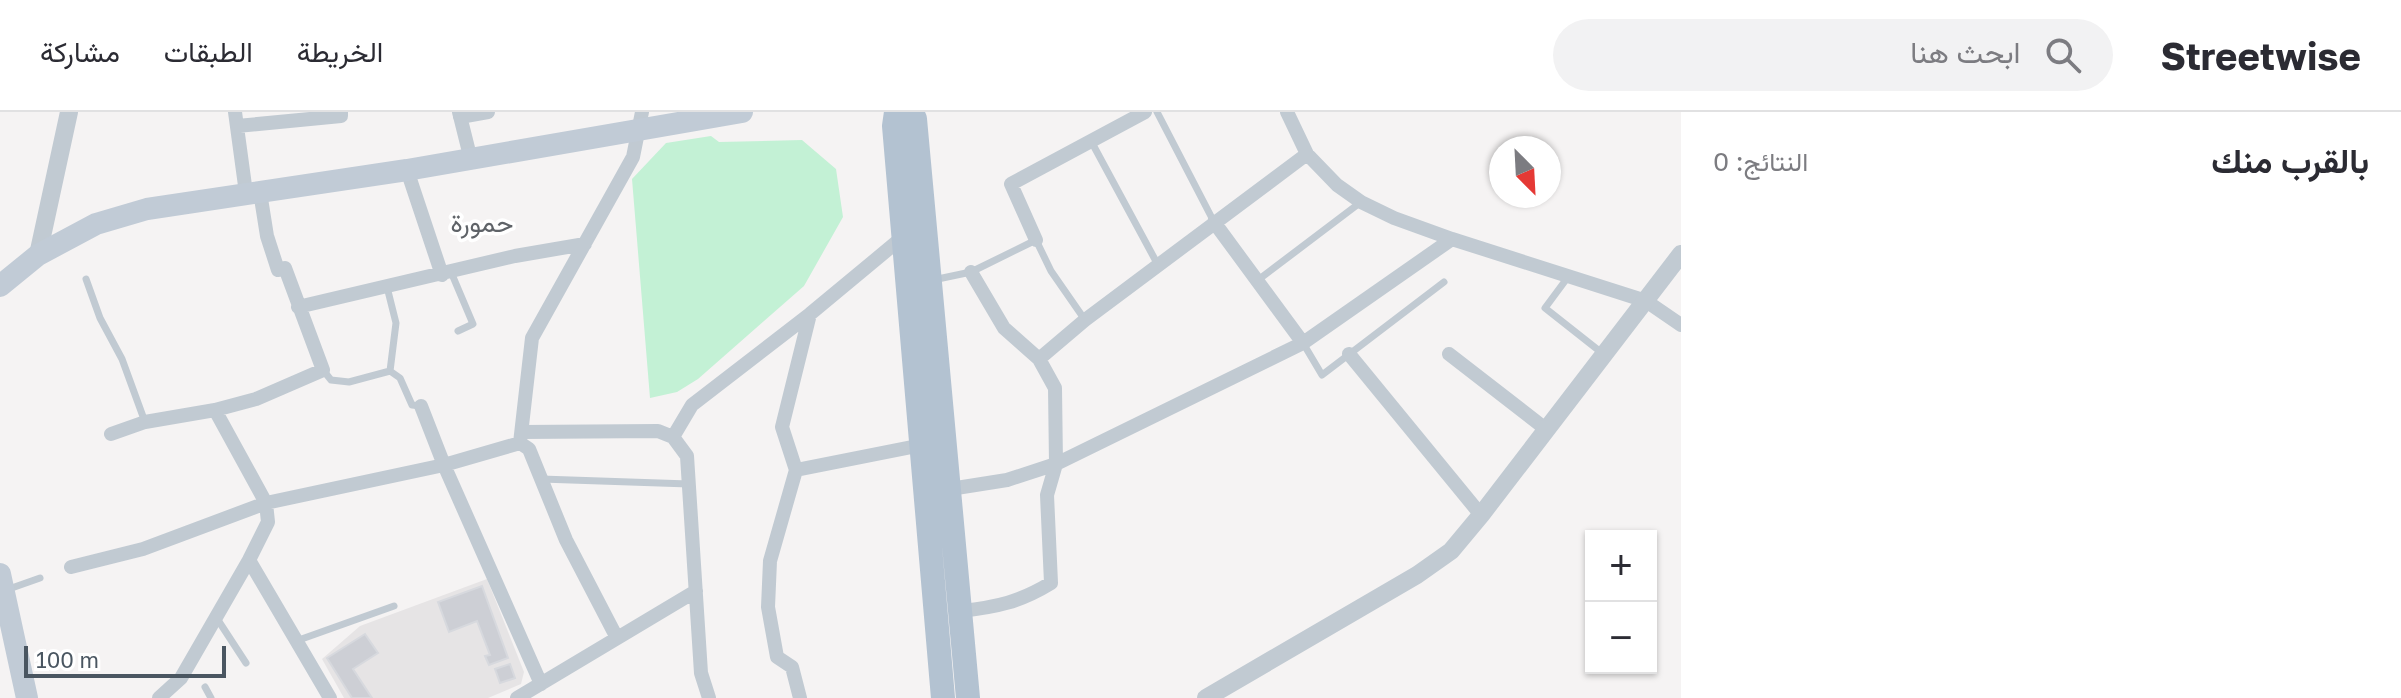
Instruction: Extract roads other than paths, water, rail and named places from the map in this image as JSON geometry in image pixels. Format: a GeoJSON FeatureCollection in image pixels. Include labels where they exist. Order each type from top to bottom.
{"type":"FeatureCollection","features":[{"type":"Feature","properties":{"kind":"main road"},"geometry":{"type":"LineString","coordinates":[[0,286],[38,255],[96,224],[147,209],[471,160],[640,122],[742,112]]}},
{"type":"Feature","properties":{"kind":"main road"},"geometry":{"type":"LineString","coordinates":[[896,112],[894,126],[943,698]]}},
{"type":"Feature","properties":{"kind":"main road"},"geometry":{"type":"LineString","coordinates":[[912,112],[968,698]]}},
{"type":"Feature","properties":{"kind":"main road"},"geometry":{"type":"LineString","coordinates":[[2,582],[27,698]]}},
{"type":"Feature","properties":{"kind":"street"},"geometry":{"type":"LineString","coordinates":[[38,255],[69,112]]}},
{"type":"Feature","properties":{"kind":"street"},"geometry":{"type":"LineString","coordinates":[[111,434],[145,422],[215,410],[256,399],[323,370],[285,268],[278,270],[253,193],[236,119],[341,116],[341,112]]}},
{"type":"Feature","properties":{"kind":"street"},"geometry":{"type":"LineString","coordinates":[[471,160],[460,114],[488,112]]}},
{"type":"Feature","properties":{"kind":"street"},"geometry":{"type":"LineString","coordinates":[[1036,240],[1011,184],[1145,112]]}},
{"type":"Feature","properties":{"kind":"street"},"geometry":{"type":"LineString","coordinates":[[1287,112],[1307,154],[1337,185],[1361,202],[1452,239],[1646,301],[1681,325]]}},
{"type":"Feature","properties":{"kind":"street"},"geometry":{"type":"LineString","coordinates":[[617,638],[566,540],[529,449],[521,437],[532,338],[633,157],[640,122]]}},
{"type":"Feature","properties":{"kind":"street"},"geometry":{"type":"LineString","coordinates":[[1039,359],[1085,320],[1307,154]]}},
{"type":"Feature","properties":{"kind":"street"},"geometry":{"type":"LineString","coordinates":[[407,170],[446,273]]}},
{"type":"Feature","properties":{"kind":"street"},"geometry":{"type":"LineString","coordinates":[[1214,222],[1303,343]]}},
{"type":"Feature","properties":{"kind":"street"},"geometry":{"type":"LineString","coordinates":[[673,437],[692,405],[904,236]]}},
{"type":"Feature","properties":{"kind":"street"},"geometry":{"type":"LineString","coordinates":[[950,489],[1007,480],[1056,464],[1303,343],[1452,239]]}},
{"type":"Feature","properties":{"kind":"street"},"geometry":{"type":"LineString","coordinates":[[298,307],[515,256],[585,244]]}},
{"type":"Feature","properties":{"kind":"street"},"geometry":{"type":"LineString","coordinates":[[1206,698],[1417,575],[1451,551],[1681,254]]}},
{"type":"Feature","properties":{"kind":"street"},"geometry":{"type":"LineString","coordinates":[[961,611],[992,608],[1025,599],[1051,583],[1047,495],[1056,464],[1055,388],[1039,359],[1004,328],[971,272]]}},
{"type":"Feature","properties":{"kind":"street"},"geometry":{"type":"LineString","coordinates":[[800,698],[792,667],[777,657],[768,607],[770,561],[796,470],[782,427],[810,314]]}},
{"type":"Feature","properties":{"kind":"street"},"geometry":{"type":"LineString","coordinates":[[1349,354],[1481,515]]}},
{"type":"Feature","properties":{"kind":"street"},"geometry":{"type":"LineString","coordinates":[[1449,354],[1547,430]]}},
{"type":"Feature","properties":{"kind":"street"},"geometry":{"type":"LineString","coordinates":[[421,406],[541,684]]}},
{"type":"Feature","properties":{"kind":"street"},"geometry":{"type":"LineString","coordinates":[[159,698],[181,678],[268,522],[266,503],[215,410]]}},
{"type":"Feature","properties":{"kind":"street"},"geometry":{"type":"LineString","coordinates":[[71,567],[143,549],[266,503],[444,465],[521,437],[658,431],[673,437],[687,456],[701,673],[709,698]]}},
{"type":"Feature","properties":{"kind":"street"},"geometry":{"type":"LineString","coordinates":[[796,470],[922,445]]}},
{"type":"Feature","properties":{"kind":"street"},"geometry":{"type":"LineString","coordinates":[[249,560],[330,698]]}},
{"type":"Feature","properties":{"kind":"street"},"geometry":{"type":"LineString","coordinates":[[517,698],[696,591]]}},
{"type":"Feature","properties":{"kind":"lane"},"geometry":{"type":"LineString","coordinates":[[1157,112],[1214,222]]}},
{"type":"Feature","properties":{"kind":"lane"},"geometry":{"type":"LineString","coordinates":[[1091,141],[1158,265]]}},
{"type":"Feature","properties":{"kind":"lane"},"geometry":{"type":"LineString","coordinates":[[1256,282],[1361,202]]}},
{"type":"Feature","properties":{"kind":"lane"},"geometry":{"type":"LineString","coordinates":[[930,281],[971,272],[1036,240],[1051,271],[1085,320]]}},
{"type":"Feature","properties":{"kind":"lane"},"geometry":{"type":"LineString","coordinates":[[446,273],[473,324],[458,331]]}},
{"type":"Feature","properties":{"kind":"lane"},"geometry":{"type":"LineString","coordinates":[[1569,275],[1545,308],[1604,355]]}},
{"type":"Feature","properties":{"kind":"lane"},"geometry":{"type":"LineString","coordinates":[[86,279],[100,318],[122,359],[145,422]]}},
{"type":"Feature","properties":{"kind":"lane"},"geometry":{"type":"LineString","coordinates":[[1303,343],[1322,375],[1444,282]]}},
{"type":"Feature","properties":{"kind":"lane"},"geometry":{"type":"LineString","coordinates":[[387,287],[396,323],[390,371]]}},
{"type":"Feature","properties":{"kind":"lane"},"geometry":{"type":"LineString","coordinates":[[323,370],[331,380],[349,382],[390,371]]}},
{"type":"Feature","properties":{"kind":"lane"},"geometry":{"type":"LineString","coordinates":[[390,371],[400,378],[412,405],[421,406]]}},
{"type":"Feature","properties":{"kind":"lane"},"geometry":{"type":"LineString","coordinates":[[539,479],[689,484]]}},
{"type":"Feature","properties":{"kind":"lane"},"geometry":{"type":"LineString","coordinates":[[2,582],[40,578]]}},
{"type":"Feature","properties":{"kind":"lane"},"geometry":{"type":"LineString","coordinates":[[296,641],[394,606]]}},
{"type":"Feature","properties":{"kind":"lane"},"geometry":{"type":"LineString","coordinates":[[216,617],[246,663]]}},
{"type":"Feature","properties":{"kind":"lane"},"geometry":{"type":"LineString","coordinates":[[205,687],[211,698]]}},
{"type":"Feature","properties":{"kind":"district","name":"حمورة"},"geometry":{"type":"Point","coordinates":[482,223]}}]}
